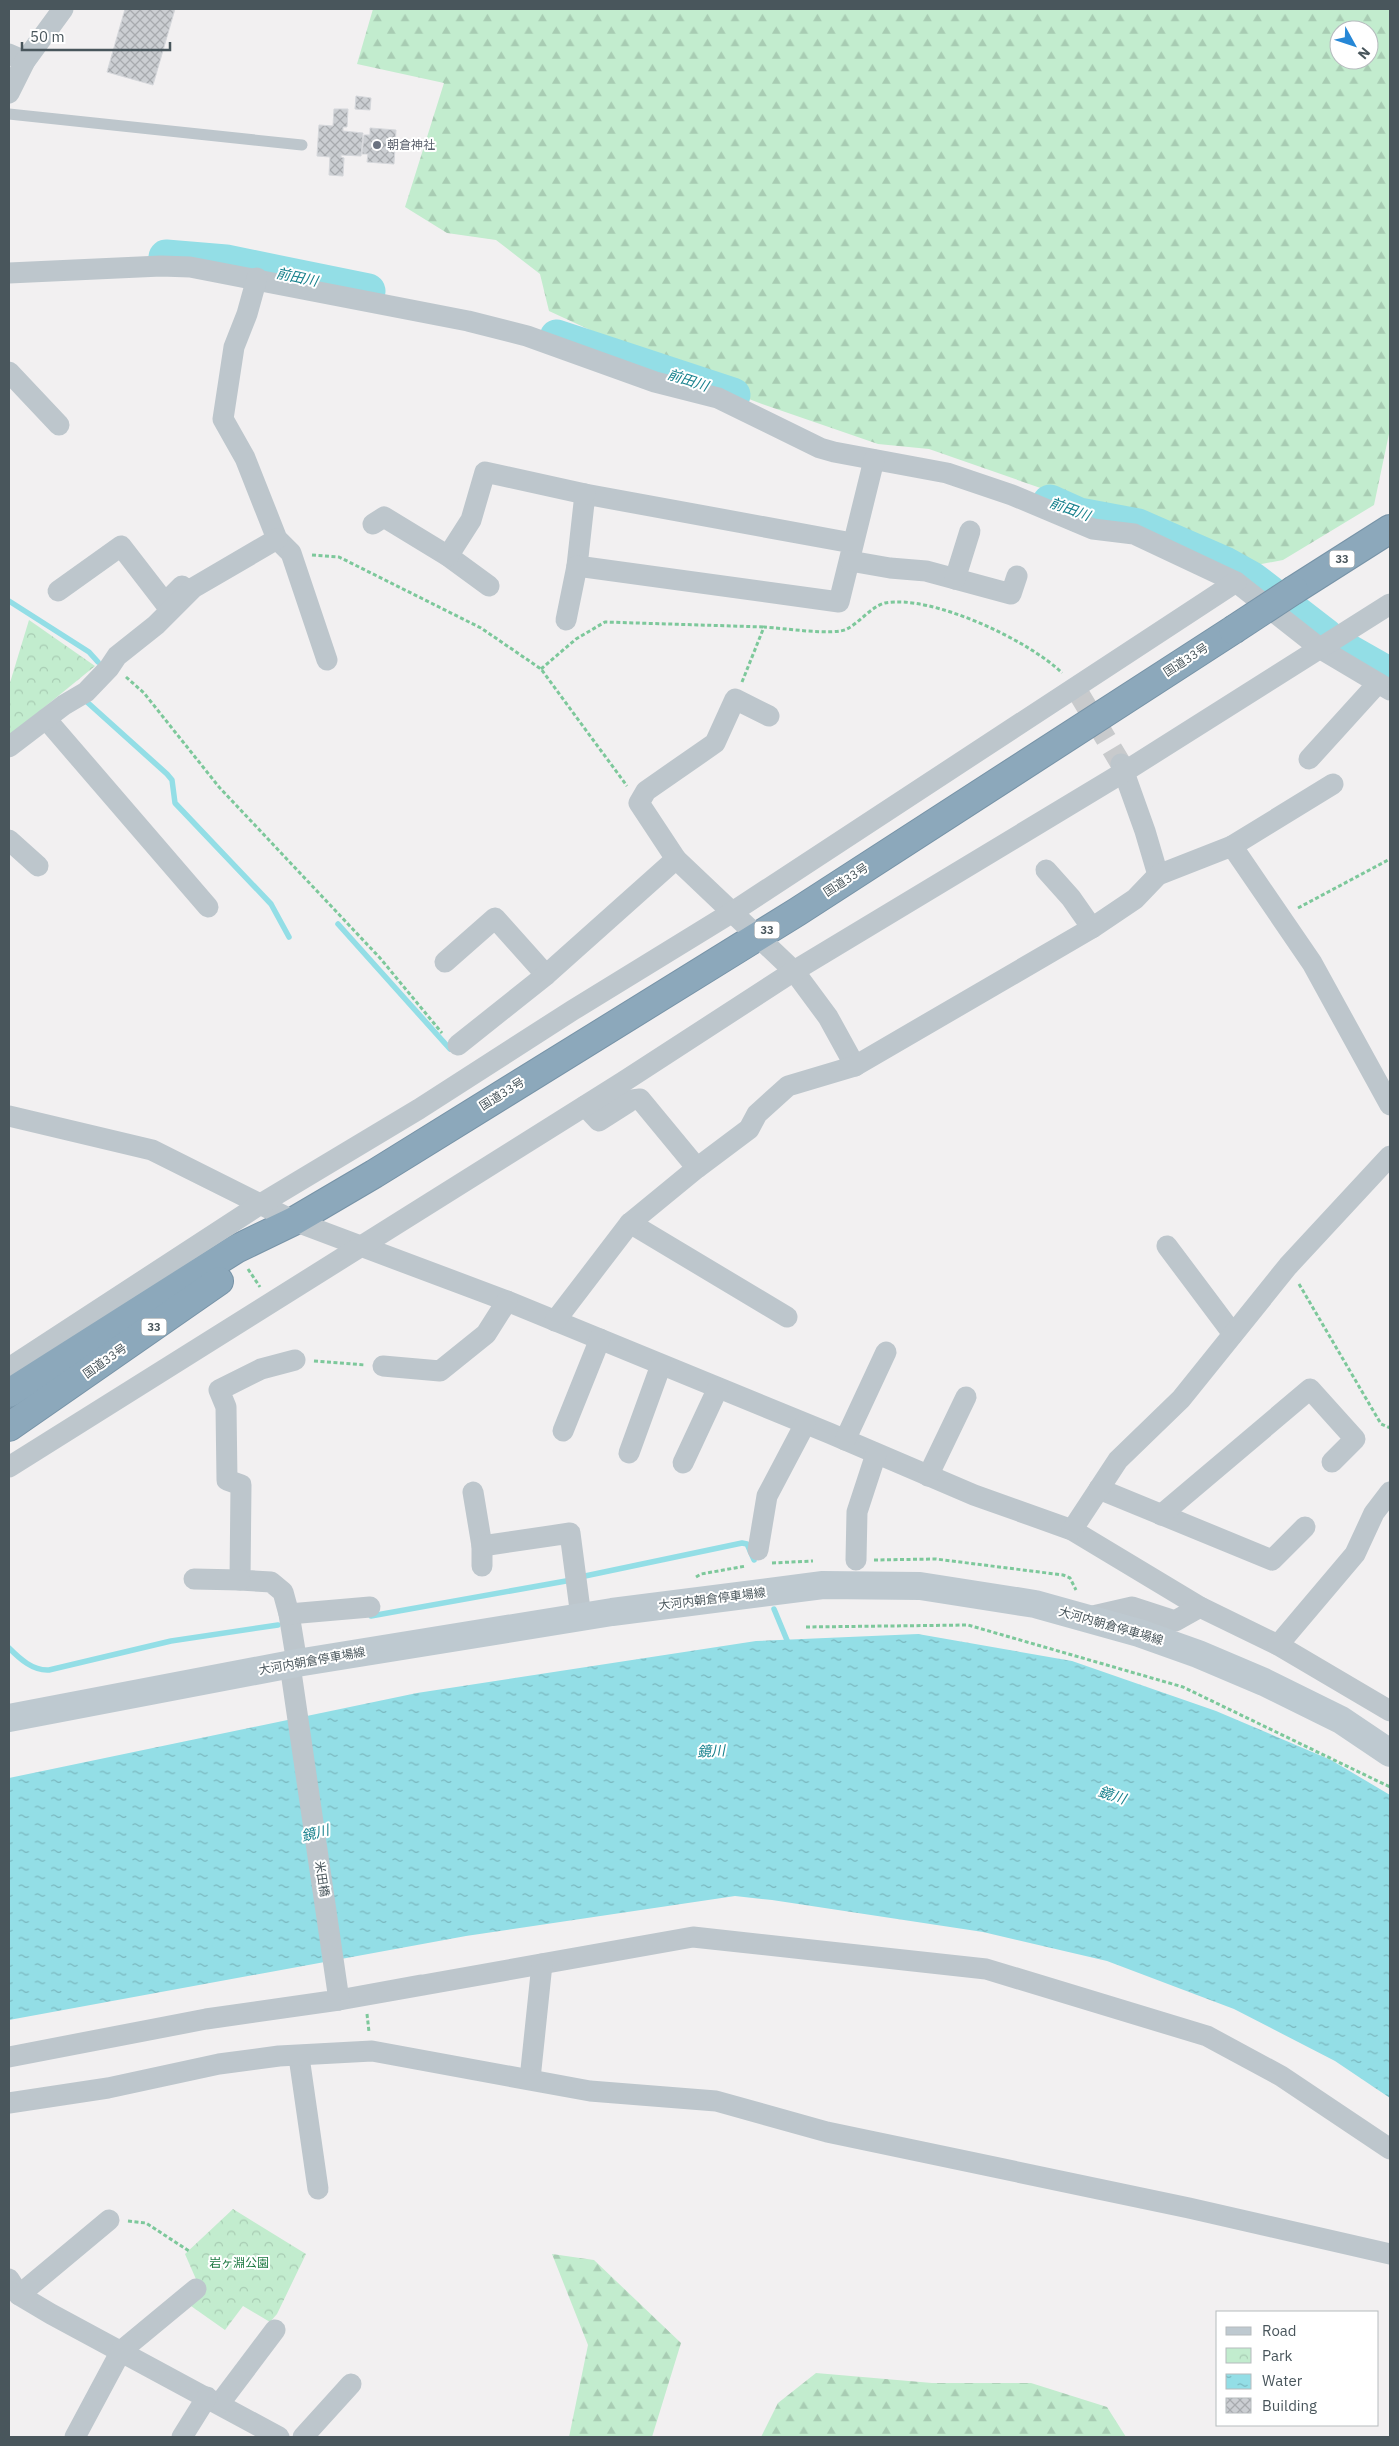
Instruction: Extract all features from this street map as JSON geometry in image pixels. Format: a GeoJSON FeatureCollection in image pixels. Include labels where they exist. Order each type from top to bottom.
{"type":"FeatureCollection","features":[{"type":"Feature","properties":{"kind":"highway","name":"国道33号"},"geometry":{"type":"LineString","coordinates":[[9,1393],[236,1250],[294,1220],[756,936],[1390,529]]}},
{"type":"Feature","properties":{"kind":"highway","name":"国道33号"},"geometry":{"type":"LineString","coordinates":[[9,1427],[244,1263],[294,1220]]}},
{"type":"Feature","properties":{"kind":"main road","name":"大河内朝倉停車場線"},"geometry":{"type":"LineString","coordinates":[[12,1713],[293,1671],[581,1617],[823,1585],[920,1586],[1035,1604],[1139,1633],[1190,1651],[1255,1678],[1341,1720],[1390,1753]]}},
{"type":"Feature","properties":{"kind":"street"},"geometry":{"type":"LineString","coordinates":[[9,93],[17,58],[44,33],[64,9]]}},
{"type":"Feature","properties":{"kind":"street"},"geometry":{"type":"LineString","coordinates":[[9,272],[161,266],[190,267],[257,278],[468,321],[527,336],[655,382],[718,398],[820,448],[947,473],[1012,495],[1093,529],[1134,534],[1236,582],[1321,649],[1384,686],[1309,759]]}},
{"type":"Feature","properties":{"kind":"street"},"geometry":{"type":"LineString","coordinates":[[257,278],[247,314],[234,347],[223,419],[245,458],[281,541],[327,660]]}},
{"type":"Feature","properties":{"kind":"street"},"geometry":{"type":"LineString","coordinates":[[9,372],[59,425]]}},
{"type":"Feature","properties":{"kind":"street"},"geometry":{"type":"LineString","coordinates":[[577,566],[838,602],[874,460]]}},
{"type":"Feature","properties":{"kind":"street"},"geometry":{"type":"LineString","coordinates":[[448,556],[471,520],[484,472],[851,552],[890,568],[926,571],[1010,594],[1017,576]]}},
{"type":"Feature","properties":{"kind":"street"},"geometry":{"type":"LineString","coordinates":[[566,620],[577,566],[586,494]]}},
{"type":"Feature","properties":{"kind":"street"},"geometry":{"type":"LineString","coordinates":[[373,524],[384,517],[448,556],[489,586]]}},
{"type":"Feature","properties":{"kind":"street"},"geometry":{"type":"LineString","coordinates":[[955,579],[970,531]]}},
{"type":"Feature","properties":{"kind":"street"},"geometry":{"type":"LineString","coordinates":[[58,591],[121,546],[165,603],[190,578],[281,541]]}},
{"type":"Feature","properties":{"kind":"street"},"geometry":{"type":"LineString","coordinates":[[9,747],[86,692],[117,656],[156,625],[193,588],[281,541]]}},
{"type":"Feature","properties":{"kind":"street"},"geometry":{"type":"LineString","coordinates":[[9,1368],[259,1205],[420,1109],[573,1010],[731,913],[1077,690],[1236,582]]}},
{"type":"Feature","properties":{"kind":"street"},"geometry":{"type":"LineString","coordinates":[[9,1467],[585,1106],[794,971],[1123,768],[1321,649],[1390,604]]}},
{"type":"Feature","properties":{"kind":"street"},"geometry":{"type":"LineString","coordinates":[[769,716],[735,699],[715,743],[646,791],[640,803],[676,859],[794,971],[828,1017],[855,1066]]}},
{"type":"Feature","properties":{"kind":"street"},"geometry":{"type":"LineString","coordinates":[[46,719],[208,907]]}},
{"type":"Feature","properties":{"kind":"street"},"geometry":{"type":"LineString","coordinates":[[1123,768],[1158,875]]}},
{"type":"Feature","properties":{"kind":"street"},"geometry":{"type":"LineString","coordinates":[[555,1321],[630,1223],[697,1168],[749,1129],[757,1114],[788,1086],[855,1066],[1092,928],[1135,899],[1158,875],[1232,846],[1333,784]]}},
{"type":"Feature","properties":{"kind":"street"},"geometry":{"type":"LineString","coordinates":[[9,840],[38,866]]}},
{"type":"Feature","properties":{"kind":"street"},"geometry":{"type":"LineString","coordinates":[[1232,846],[1282,917],[1312,964],[1390,1105]]}},
{"type":"Feature","properties":{"kind":"street"},"geometry":{"type":"LineString","coordinates":[[458,1045],[546,975],[676,859]]}},
{"type":"Feature","properties":{"kind":"street"},"geometry":{"type":"LineString","coordinates":[[1046,870],[1071,898],[1092,928]]}},
{"type":"Feature","properties":{"kind":"street"},"geometry":{"type":"LineString","coordinates":[[445,962],[495,918],[546,975]]}},
{"type":"Feature","properties":{"kind":"street"},"geometry":{"type":"LineString","coordinates":[[585,1106],[599,1121],[632,1100],[640,1099],[697,1168]]}},
{"type":"Feature","properties":{"kind":"street"},"geometry":{"type":"LineString","coordinates":[[9,1116],[152,1150],[259,1205],[294,1220],[507,1301],[974,1495],[1072,1530],[1200,1608],[1278,1645],[1390,1711]]}},
{"type":"Feature","properties":{"kind":"street"},"geometry":{"type":"LineString","coordinates":[[1072,1530],[1118,1460],[1181,1399],[1288,1266],[1390,1156]]}},
{"type":"Feature","properties":{"kind":"street"},"geometry":{"type":"LineString","coordinates":[[630,1223],[787,1316]]}},
{"type":"Feature","properties":{"kind":"street"},"geometry":{"type":"LineString","coordinates":[[1167,1246],[1233,1334]]}},
{"type":"Feature","properties":{"kind":"street"},"geometry":{"type":"LineString","coordinates":[[383,1366],[440,1371],[486,1334],[507,1301]]}},
{"type":"Feature","properties":{"kind":"street"},"geometry":{"type":"LineString","coordinates":[[563,1431],[600,1339]]}},
{"type":"Feature","properties":{"kind":"street"},"geometry":{"type":"LineString","coordinates":[[845,1440],[886,1352]]}},
{"type":"Feature","properties":{"kind":"street"},"geometry":{"type":"LineString","coordinates":[[240,1580],[241,1484],[227,1480],[226,1407],[219,1390],[261,1369],[295,1360]]}},
{"type":"Feature","properties":{"kind":"street"},"geometry":{"type":"LineString","coordinates":[[629,1453],[662,1365]]}},
{"type":"Feature","properties":{"kind":"street"},"geometry":{"type":"LineString","coordinates":[[683,1463],[718,1388]]}},
{"type":"Feature","properties":{"kind":"street"},"geometry":{"type":"LineString","coordinates":[[1161,1515],[1310,1389],[1355,1439],[1332,1462]]}},
{"type":"Feature","properties":{"kind":"street"},"geometry":{"type":"LineString","coordinates":[[928,1476],[966,1397]]}},
{"type":"Feature","properties":{"kind":"street"},"geometry":{"type":"LineString","coordinates":[[758,1550],[767,1496],[805,1424]]}},
{"type":"Feature","properties":{"kind":"street"},"geometry":{"type":"LineString","coordinates":[[856,1560],[857,1512],[876,1454]]}},
{"type":"Feature","properties":{"kind":"street"},"geometry":{"type":"LineString","coordinates":[[1099,1489],[1272,1560],[1305,1527]]}},
{"type":"Feature","properties":{"kind":"street"},"geometry":{"type":"LineString","coordinates":[[473,1492],[482,1556],[570,1533],[581,1617]]}},
{"type":"Feature","properties":{"kind":"street"},"geometry":{"type":"LineString","coordinates":[[1278,1645],[1355,1554],[1374,1513],[1390,1492]]}},
{"type":"Feature","properties":{"kind":"street","name":"米田橋"},"geometry":{"type":"LineString","coordinates":[[194,1579],[271,1582],[283,1592],[289,1614],[293,1671],[339,1992]]}},
{"type":"Feature","properties":{"kind":"street"},"geometry":{"type":"LineString","coordinates":[[289,1614],[370,1607]]}},
{"type":"Feature","properties":{"kind":"street"},"geometry":{"type":"LineString","coordinates":[[1084,1618],[1132,1607],[1175,1621],[1200,1608]]}},
{"type":"Feature","properties":{"kind":"street"},"geometry":{"type":"LineString","coordinates":[[339,1992],[366,1996],[693,1937],[986,1969],[1207,2036],[1281,2076],[1390,2150]]}},
{"type":"Feature","properties":{"kind":"street"},"geometry":{"type":"LineString","coordinates":[[530,2080],[542,1964]]}},
{"type":"Feature","properties":{"kind":"street"},"geometry":{"type":"LineString","coordinates":[[9,2057],[339,1992],[421,1985]]}},
{"type":"Feature","properties":{"kind":"street"},"geometry":{"type":"LineString","coordinates":[[9,2104],[89,2092],[219,2064],[278,2056],[300,2057],[372,2050],[590,2091],[716,2101],[828,2132],[1190,2208],[1390,2254]]}},
{"type":"Feature","properties":{"kind":"street"},"geometry":{"type":"LineString","coordinates":[[300,2057],[318,2188]]}},
{"type":"Feature","properties":{"kind":"street"},"geometry":{"type":"LineString","coordinates":[[109,2220],[14,2287],[121,2351],[279,2437]]}},
{"type":"Feature","properties":{"kind":"street"},"geometry":{"type":"LineString","coordinates":[[75,2437],[121,2351],[196,2289]]}},
{"type":"Feature","properties":{"kind":"street"},"geometry":{"type":"LineString","coordinates":[[182,2437],[275,2330]]}},
{"type":"Feature","properties":{"kind":"street"},"geometry":{"type":"LineString","coordinates":[[303,2437],[351,2384]]}},
{"type":"Feature","properties":{"kind":"lane"},"geometry":{"type":"LineString","coordinates":[[9,114],[302,145]]}},
{"type":"Feature","properties":{"kind":"path"},"geometry":{"type":"LineString","coordinates":[[281,541],[339,557],[481,628],[541,670],[640,803]]}},
{"type":"Feature","properties":{"kind":"path"},"geometry":{"type":"LineString","coordinates":[[541,670],[576,639],[604,622],[834,631],[846,629],[883,604],[902,601],[964,616],[1031,648],[1054,665],[1077,690]]}},
{"type":"Feature","properties":{"kind":"path"},"geometry":{"type":"LineString","coordinates":[[735,699],[764,627]]}},
{"type":"Feature","properties":{"kind":"path"},"geometry":{"type":"LineString","coordinates":[[112,664],[144,693],[219,787],[380,958],[447,1039],[458,1045]]}},
{"type":"Feature","properties":{"kind":"path"},"geometry":{"type":"LineString","coordinates":[[1282,917],[1390,859]]}},
{"type":"Feature","properties":{"kind":"path"},"geometry":{"type":"LineString","coordinates":[[1288,1266],[1382,1424],[1390,1428]]}},
{"type":"Feature","properties":{"kind":"path"},"geometry":{"type":"LineString","coordinates":[[295,1360],[383,1366]]}},
{"type":"Feature","properties":{"kind":"path"},"geometry":{"type":"LineString","coordinates":[[806,1627],[968,1626],[1183,1687],[1390,1787]]}},
{"type":"Feature","properties":{"kind":"path"},"geometry":{"type":"LineString","coordinates":[[366,1996],[369,2033],[379,2035],[385,2044],[381,2052]]}},
{"type":"Feature","properties":{"kind":"path"},"geometry":{"type":"LineString","coordinates":[[109,2220],[146,2223],[189,2251]]}},
{"type":"Feature","properties":{"kind":"green space"},"geometry":{"type":"Polygon","coordinates":[[[373,9],[1390,9],[1390,429],[1374,505],[1283,560],[1256,565],[1218,548],[1138,522],[1086,513],[1052,492],[929,449],[878,444],[762,404],[694,378],[549,311],[540,274],[496,240],[447,233],[405,207],[444,83],[357,64],[373,9]]]}},
{"type":"Feature","properties":{"kind":"green space"},"geometry":{"type":"Polygon","coordinates":[[[29,620],[95,666],[9,736],[9,686],[29,620]]]}},
{"type":"Feature","properties":{"kind":"green space","name":"岩ヶ淵公園"},"geometry":{"type":"Polygon","coordinates":[[[233,2209],[306,2254],[277,2314],[270,2322],[243,2306],[225,2330],[191,2306],[199,2286],[185,2254],[233,2209]]]}},
{"type":"Feature","properties":{"kind":"green space"},"geometry":{"type":"Polygon","coordinates":[[[552,2254],[594,2260],[681,2343],[652,2437],[569,2437],[588,2345],[552,2254]]]}},
{"type":"Feature","properties":{"kind":"green space"},"geometry":{"type":"Polygon","coordinates":[[[816,2373],[932,2383],[1031,2383],[1107,2407],[1126,2437],[761,2437],[778,2403],[816,2373]]]}},
{"type":"Feature","properties":{"kind":"water","name":"鏡川"},"geometry":{"type":"Polygon","coordinates":[[[918,1634],[1072,1661],[1216,1711],[1331,1760],[1390,1795],[1390,2098],[1335,2061],[1234,2009],[1107,1961],[983,1932],[735,1896],[466,1936],[9,2020],[9,1778],[417,1693],[756,1641],[918,1634]]]}},
{"type":"Feature","properties":{"kind":"building"},"geometry":{"type":"Polygon","coordinates":[[[125,9],[175,9],[153,85],[107,72],[125,9]]]}},
{"type":"Feature","properties":{"kind":"building"},"geometry":{"type":"Polygon","coordinates":[[[356,96],[371,98],[370,110],[355,109],[356,96]]]}},
{"type":"Feature","properties":{"kind":"building"},"geometry":{"type":"Polygon","coordinates":[[[334,109],[348,109],[347,127],[343,127],[343,131],[363,133],[361,156],[341,155],[344,158],[343,176],[329,175],[330,157],[317,156],[319,125],[333,126],[334,109]]]}},
{"type":"Feature","properties":{"kind":"building"},"geometry":{"type":"Polygon","coordinates":[[[370,128],[396,130],[394,164],[367,162],[368,154],[362,154],[364,135],[370,135],[370,128]]]}},
{"type":"Feature","properties":{"kind":"waterway","name":"前田川"},"geometry":{"type":"LineString","coordinates":[[166,257],[226,262],[368,291]]}},
{"type":"Feature","properties":{"kind":"waterway","name":"前田川"},"geometry":{"type":"LineString","coordinates":[[557,337],[733,395]]}},
{"type":"Feature","properties":{"kind":"waterway","name":"前田川"},"geometry":{"type":"LineString","coordinates":[[1050,502],[1079,515],[1138,526],[1225,564],[1252,579],[1326,636]]}},
{"type":"Feature","properties":{"kind":"waterway"},"geometry":{"type":"LineString","coordinates":[[9,601],[89,652],[98,662]]}},
{"type":"Feature","properties":{"kind":"waterway","name":"前田川"},"geometry":{"type":"LineString","coordinates":[[1346,650],[1390,675]]}},
{"type":"Feature","properties":{"kind":"waterway"},"geometry":{"type":"LineString","coordinates":[[87,702],[167,774],[172,780],[175,803],[271,904],[289,937]]}},
{"type":"Feature","properties":{"kind":"waterway"},"geometry":{"type":"LineString","coordinates":[[338,924],[450,1049]]}},
{"type":"Feature","properties":{"kind":"waterway"},"geometry":{"type":"LineString","coordinates":[[585,1576],[742,1543],[747,1544],[754,1560]]}},
{"type":"Feature","properties":{"kind":"waterway"},"geometry":{"type":"LineString","coordinates":[[371,1616],[566,1581]]}},
{"type":"Feature","properties":{"kind":"waterway"},"geometry":{"type":"LineString","coordinates":[[774,1609],[789,1645]]}},
{"type":"Feature","properties":{"kind":"waterway"},"geometry":{"type":"LineString","coordinates":[[9,1648],[32,1666],[38,1669],[49,1670],[171,1641],[278,1625]]}},
{"type":"Feature","properties":{"kind":"tunnel"},"geometry":{"type":"LineString","coordinates":[[1079,694],[1121,764]]}},
{"type":"Feature","properties":{"kind":"place","name":"朝倉神社"},"geometry":{"type":"Point","coordinates":[377,145]}}]}
